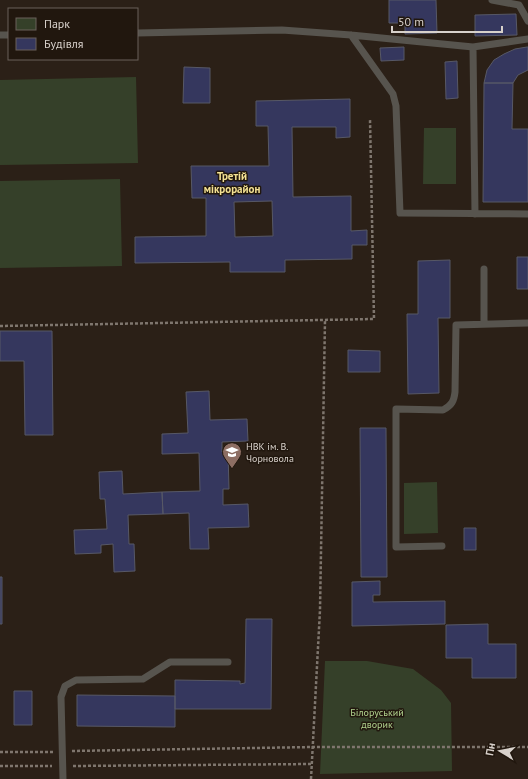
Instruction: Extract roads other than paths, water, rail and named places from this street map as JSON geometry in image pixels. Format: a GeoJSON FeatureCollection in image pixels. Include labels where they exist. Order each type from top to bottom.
{"type":"FeatureCollection","features":[{"type":"Feature","properties":{"kind":"lane"},"geometry":{"type":"LineString","coordinates":[[492,0],[518,5],[528,22]]}},
{"type":"Feature","properties":{"kind":"lane"},"geometry":{"type":"LineString","coordinates":[[138,33],[282,30],[473,47],[528,39]]}},
{"type":"Feature","properties":{"kind":"lane"},"geometry":{"type":"LineString","coordinates":[[351,35],[393,94],[396,106],[400,213],[528,214]]}},
{"type":"Feature","properties":{"kind":"lane"},"geometry":{"type":"LineString","coordinates":[[473,47],[476,214]]}},
{"type":"Feature","properties":{"kind":"lane"},"geometry":{"type":"LineString","coordinates":[[484,269],[484,324]]}},
{"type":"Feature","properties":{"kind":"lane"},"geometry":{"type":"LineString","coordinates":[[442,546],[396,547],[396,409],[443,410],[454,401],[456,325],[528,323]]}},
{"type":"Feature","properties":{"kind":"lane"},"geometry":{"type":"LineString","coordinates":[[62,779],[61,697],[65,686],[76,680],[143,679],[170,662],[228,662]]}},
{"type":"Feature","properties":{"kind":"place","name":"НВК ім. В. Чорновола"},"geometry":{"type":"Point","coordinates":[232,469]}},
{"type":"Feature","properties":{"kind":"district","name":"Третій мікрорайон"},"geometry":{"type":"Point","coordinates":[232,182]}},
{"type":"Feature","properties":{"kind":"park label","name":"Білоруський дворик"},"geometry":{"type":"Point","coordinates":[377,718]}}]}
